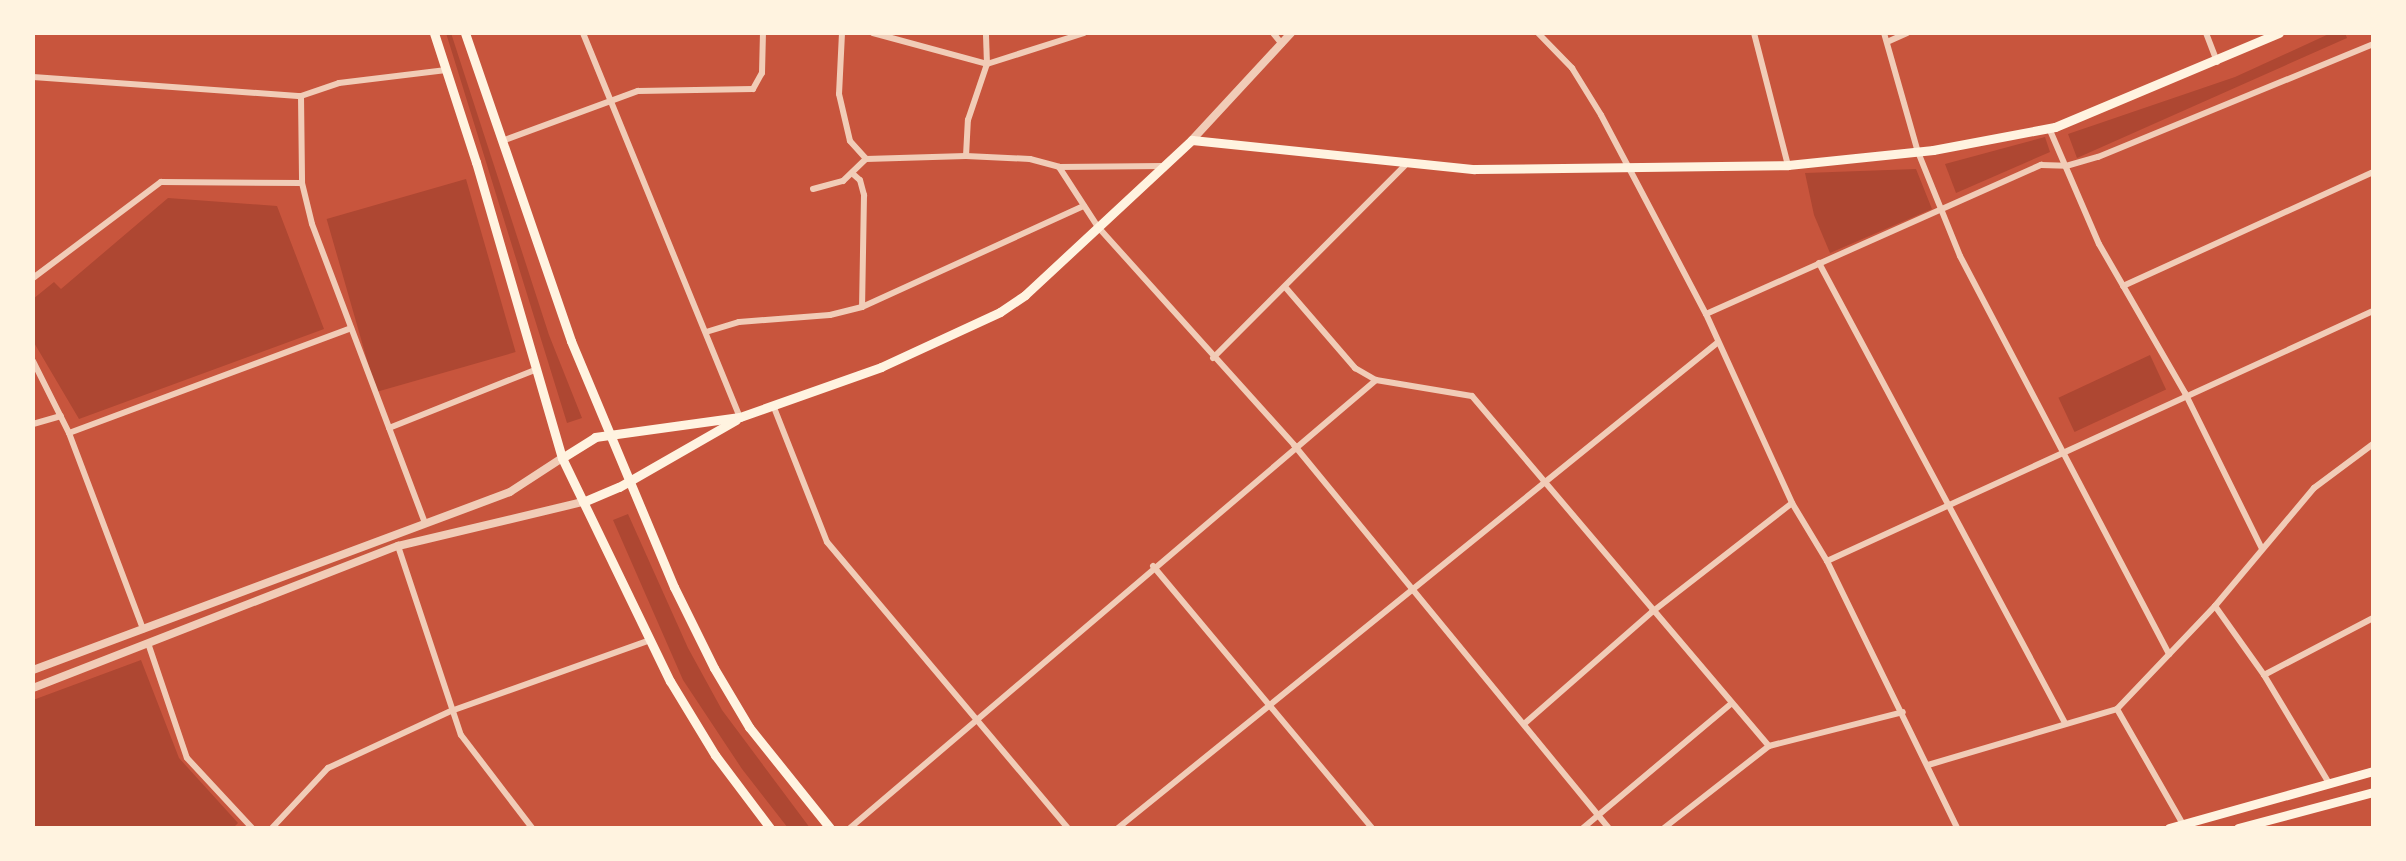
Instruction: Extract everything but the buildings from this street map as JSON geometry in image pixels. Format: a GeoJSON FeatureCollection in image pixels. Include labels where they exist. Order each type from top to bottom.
{"type":"FeatureCollection","features":[{"type":"Feature","properties":{"kind":"main road"},"geometry":{"type":"LineString","coordinates":[[434,33],[562,458],[648,640],[698,728],[769,828]]}},
{"type":"Feature","properties":{"kind":"main road"},"geometry":{"type":"LineString","coordinates":[[465,33],[607,434],[674,587],[725,688],[775,764],[830,828]]}},
{"type":"Feature","properties":{"kind":"main road"},"geometry":{"type":"LineString","coordinates":[[583,502],[629,481],[740,417],[881,367],[1000,312],[1192,140],[1242,142],[1405,165],[1628,169],[1788,165],[1918,152],[2049,128],[2217,62],[2279,33]]}},
{"type":"Feature","properties":{"kind":"main road"},"geometry":{"type":"LineString","coordinates":[[562,458],[587,440],[607,434],[651,432],[740,417]]}},
{"type":"Feature","properties":{"kind":"main road"},"geometry":{"type":"LineString","coordinates":[[2169,828],[2185,826],[2373,771]]}},
{"type":"Feature","properties":{"kind":"main road"},"geometry":{"type":"LineString","coordinates":[[2238,828],[2373,792]]}},
{"type":"Feature","properties":{"kind":"street"},"geometry":{"type":"LineString","coordinates":[[583,33],[607,100],[740,417]]}},
{"type":"Feature","properties":{"kind":"street"},"geometry":{"type":"LineString","coordinates":[[502,141],[607,100],[638,91],[753,89],[762,73],[763,33]]}},
{"type":"Feature","properties":{"kind":"street"},"geometry":{"type":"LineString","coordinates":[[842,33],[839,94],[850,141],[866,159]]}},
{"type":"Feature","properties":{"kind":"street"},"geometry":{"type":"LineString","coordinates":[[873,33],[987,64],[1084,33]]}},
{"type":"Feature","properties":{"kind":"street"},"geometry":{"type":"LineString","coordinates":[[966,156],[968,120],[987,64],[986,33]]}},
{"type":"Feature","properties":{"kind":"street"},"geometry":{"type":"LineString","coordinates":[[1273,33],[1282,44]]}},
{"type":"Feature","properties":{"kind":"street"},"geometry":{"type":"LineString","coordinates":[[1192,140],[1291,33]]}},
{"type":"Feature","properties":{"kind":"street"},"geometry":{"type":"LineString","coordinates":[[1538,33],[1585,86],[1706,314],[1792,503],[1827,561],[1903,712],[1957,828]]}},
{"type":"Feature","properties":{"kind":"street"},"geometry":{"type":"LineString","coordinates":[[1754,33],[1788,165]]}},
{"type":"Feature","properties":{"kind":"street"},"geometry":{"type":"LineString","coordinates":[[1884,33],[1918,152],[1960,256],[2060,452],[2169,654]]}},
{"type":"Feature","properties":{"kind":"street"},"geometry":{"type":"LineString","coordinates":[[1887,42],[1908,33]]}},
{"type":"Feature","properties":{"kind":"street"},"geometry":{"type":"LineString","coordinates":[[2206,33],[2217,62]]}},
{"type":"Feature","properties":{"kind":"street"},"geometry":{"type":"LineString","coordinates":[[1706,314],[2041,165],[2066,166],[2373,44]]}},
{"type":"Feature","properties":{"kind":"street"},"geometry":{"type":"LineString","coordinates":[[33,77],[212,87],[301,96],[339,83],[446,70]]}},
{"type":"Feature","properties":{"kind":"street"},"geometry":{"type":"LineString","coordinates":[[301,96],[302,183],[312,224],[424,520]]}},
{"type":"Feature","properties":{"kind":"street"},"geometry":{"type":"LineString","coordinates":[[2049,128],[2099,244],[2185,393],[2262,549]]}},
{"type":"Feature","properties":{"kind":"street"},"geometry":{"type":"LineString","coordinates":[[814,189],[852,174],[866,159],[966,156],[1030,159],[1059,167],[1163,166]]}},
{"type":"Feature","properties":{"kind":"street"},"geometry":{"type":"LineString","coordinates":[[1213,358],[1286,288],[1405,165]]}},
{"type":"Feature","properties":{"kind":"street"},"geometry":{"type":"LineString","coordinates":[[1059,167],[1098,227],[1294,445],[1609,828]]}},
{"type":"Feature","properties":{"kind":"street"},"geometry":{"type":"LineString","coordinates":[[2123,286],[2373,172]]}},
{"type":"Feature","properties":{"kind":"street"},"geometry":{"type":"LineString","coordinates":[[852,174],[863,190],[862,307]]}},
{"type":"Feature","properties":{"kind":"street"},"geometry":{"type":"LineString","coordinates":[[33,278],[161,182],[302,183]]}},
{"type":"Feature","properties":{"kind":"street"},"geometry":{"type":"LineString","coordinates":[[706,332],[739,322],[830,315],[862,307],[1084,206]]}},
{"type":"Feature","properties":{"kind":"street"},"geometry":{"type":"LineString","coordinates":[[1819,263],[1947,508],[2065,723]]}},
{"type":"Feature","properties":{"kind":"street"},"geometry":{"type":"LineString","coordinates":[[1286,288],[1355,368],[1376,380],[1472,396],[1652,612],[1769,746]]}},
{"type":"Feature","properties":{"kind":"street"},"geometry":{"type":"LineString","coordinates":[[1827,561],[1947,508],[2185,393],[2373,311]]}},
{"type":"Feature","properties":{"kind":"street"},"geometry":{"type":"LineString","coordinates":[[69,433],[351,328]]}},
{"type":"Feature","properties":{"kind":"street"},"geometry":{"type":"LineString","coordinates":[[1118,828],[1717,343]]}},
{"type":"Feature","properties":{"kind":"street"},"geometry":{"type":"LineString","coordinates":[[33,361],[69,433],[143,629]]}},
{"type":"Feature","properties":{"kind":"street"},"geometry":{"type":"LineString","coordinates":[[389,428],[537,369]]}},
{"type":"Feature","properties":{"kind":"street"},"geometry":{"type":"LineString","coordinates":[[850,828],[1294,445],[1376,380]]}},
{"type":"Feature","properties":{"kind":"street"},"geometry":{"type":"LineString","coordinates":[[773,405],[827,542],[1068,828]]}},
{"type":"Feature","properties":{"kind":"street"},"geometry":{"type":"LineString","coordinates":[[33,424],[61,416]]}},
{"type":"Feature","properties":{"kind":"street"},"geometry":{"type":"LineString","coordinates":[[1928,765],[2118,709],[2215,606],[2314,488],[2373,444]]}},
{"type":"Feature","properties":{"kind":"street"},"geometry":{"type":"LineString","coordinates":[[33,670],[424,520],[510,492],[562,458]]}},
{"type":"Feature","properties":{"kind":"street"},"geometry":{"type":"LineString","coordinates":[[33,688],[398,546],[583,502]]}},
{"type":"Feature","properties":{"kind":"street"},"geometry":{"type":"LineString","coordinates":[[1524,724],[1652,612],[1792,503]]}},
{"type":"Feature","properties":{"kind":"street"},"geometry":{"type":"LineString","coordinates":[[398,546],[461,735],[532,828]]}},
{"type":"Feature","properties":{"kind":"street"},"geometry":{"type":"LineString","coordinates":[[1153,566],[1272,705],[1372,828]]}},
{"type":"Feature","properties":{"kind":"street"},"geometry":{"type":"LineString","coordinates":[[2215,606],[2264,675],[2329,783]]}},
{"type":"Feature","properties":{"kind":"street"},"geometry":{"type":"LineString","coordinates":[[2264,675],[2373,618]]}},
{"type":"Feature","properties":{"kind":"street"},"geometry":{"type":"LineString","coordinates":[[273,827],[328,768],[451,710],[648,640]]}},
{"type":"Feature","properties":{"kind":"street"},"geometry":{"type":"LineString","coordinates":[[148,643],[187,758],[252,828]]}},
{"type":"Feature","properties":{"kind":"street"},"geometry":{"type":"LineString","coordinates":[[1583,828],[1731,703]]}},
{"type":"Feature","properties":{"kind":"street"},"geometry":{"type":"LineString","coordinates":[[2118,709],[2185,826]]}},
{"type":"Feature","properties":{"kind":"street"},"geometry":{"type":"LineString","coordinates":[[1664,828],[1769,746],[1903,712]]}},
{"type":"Feature","properties":{"kind":"shaded area"},"geometry":{"type":"Polygon","coordinates":[[[446,33],[451,33],[549,335],[582,418],[567,423],[446,33]]]}},
{"type":"Feature","properties":{"kind":"shaded area"},"geometry":{"type":"Polygon","coordinates":[[[2331,33],[2345,33],[2347,38],[2077,158],[2068,134],[2235,77],[2331,33]]]}},
{"type":"Feature","properties":{"kind":"shaded area"},"geometry":{"type":"Polygon","coordinates":[[[2045,137],[2050,152],[1956,193],[1945,164],[2045,137]]]}},
{"type":"Feature","properties":{"kind":"shaded area"},"geometry":{"type":"Polygon","coordinates":[[[1916,169],[1932,209],[1830,253],[1814,215],[1805,173],[1916,169]]]}},
{"type":"Feature","properties":{"kind":"shaded area"},"geometry":{"type":"Polygon","coordinates":[[[466,179],[516,352],[376,392],[327,219],[466,179]]]}},
{"type":"Feature","properties":{"kind":"shaded area"},"geometry":{"type":"Polygon","coordinates":[[[168,198],[277,206],[324,329],[79,419],[33,341],[33,299],[54,282],[61,289],[168,198]]]}},
{"type":"Feature","properties":{"kind":"shaded area"},"geometry":{"type":"Polygon","coordinates":[[[2150,355],[2166,389],[2075,432],[2058,398],[2150,355]]]}},
{"type":"Feature","properties":{"kind":"shaded area"},"geometry":{"type":"Polygon","coordinates":[[[628,514],[688,648],[722,710],[810,828],[788,828],[742,769],[683,680],[613,520],[628,514]]]}},
{"type":"Feature","properties":{"kind":"shaded area"},"geometry":{"type":"Polygon","coordinates":[[[141,660],[179,758],[238,823],[233,828],[33,828],[33,700],[141,660]]]}}]}
